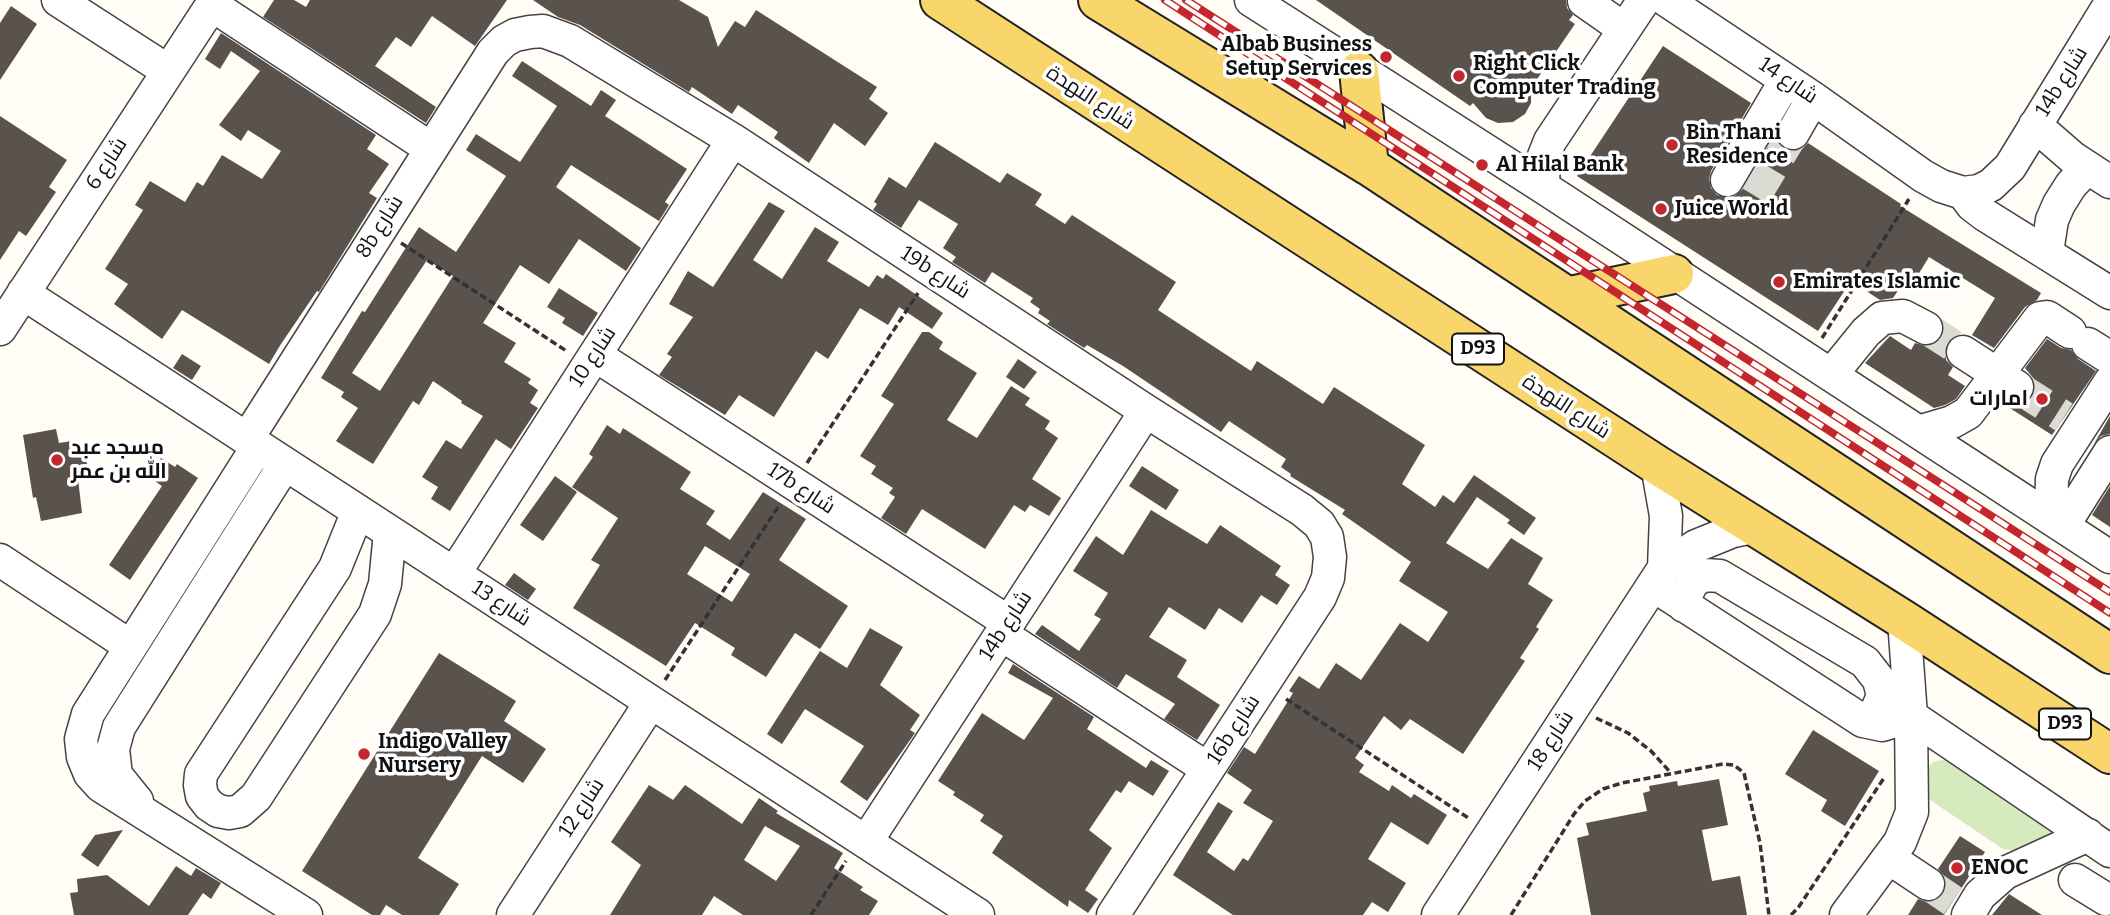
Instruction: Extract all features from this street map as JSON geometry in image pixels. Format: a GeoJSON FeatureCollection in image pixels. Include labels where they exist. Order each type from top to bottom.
{"type":"FeatureCollection","features":[{"type":"Feature","properties":{"kind":"main road","name":"شارع النهدة"},"geometry":{"type":"LineString","coordinates":[[940,0],[1753,527],[1904,620],[2110,754]]}},
{"type":"Feature","properties":{"kind":"main road"},"geometry":{"type":"LineString","coordinates":[[1098,0],[1369,166],[2110,654]]}},
{"type":"Feature","properties":{"kind":"main road"},"geometry":{"type":"LineString","coordinates":[[1359,71],[1369,166]]}},
{"type":"Feature","properties":{"kind":"main road"},"geometry":{"type":"LineString","coordinates":[[1570,296],[1674,274]]}},
{"type":"Feature","properties":{"kind":"main road","name":"شارع النهدة"},"geometry":{"type":"LineString","coordinates":[[2020,694],[2110,745]]}},
{"type":"Feature","properties":{"kind":"street"},"geometry":{"type":"LineString","coordinates":[[58,0],[168,71]]}},
{"type":"Feature","properties":{"kind":"street"},"geometry":{"type":"LineString","coordinates":[[1251,0],[1291,11],[1359,71],[1543,187],[2110,557]]}},
{"type":"Feature","properties":{"kind":"street"},"geometry":{"type":"LineString","coordinates":[[1543,187],[1545,156],[1550,141],[1644,0]]}},
{"type":"Feature","properties":{"kind":"street","name":"شارع 14"},"geometry":{"type":"LineString","coordinates":[[1667,0],[1916,170],[1941,186],[1963,193]]}},
{"type":"Feature","properties":{"kind":"street"},"geometry":{"type":"LineString","coordinates":[[1584,1],[1624,29]]}},
{"type":"Feature","properties":{"kind":"street"},"geometry":{"type":"LineString","coordinates":[[214,3],[430,148]]}},
{"type":"Feature","properties":{"kind":"street","name":"شارع 6"},"geometry":{"type":"LineString","coordinates":[[0,329],[214,3]]}},
{"type":"Feature","properties":{"kind":"street","name":"14b شارع"},"geometry":{"type":"LineString","coordinates":[[2035,125],[2110,4]]}},
{"type":"Feature","properties":{"kind":"street","name":"19b شارع"},"geometry":{"type":"LineString","coordinates":[[530,32],[543,31],[570,41],[733,140],[1302,510],[1318,524],[1327,537]]}},
{"type":"Feature","properties":{"kind":"street","name":"8b شارع"},"geometry":{"type":"LineString","coordinates":[[158,821],[101,786],[90,774],[83,757],[81,739],[88,714],[430,148],[493,52],[515,35],[530,32]]}},
{"type":"Feature","properties":{"kind":"street"},"geometry":{"type":"LineString","coordinates":[[1793,133],[1799,89]]}},
{"type":"Feature","properties":{"kind":"street"},"geometry":{"type":"LineString","coordinates":[[1733,183],[1799,89]]}},
{"type":"Feature","properties":{"kind":"street"},"geometry":{"type":"LineString","coordinates":[[2099,175],[2035,125],[2002,176],[1979,191],[1963,193],[1972,205],[1986,215],[2110,293]]}},
{"type":"Feature","properties":{"kind":"street","name":"شارع 14"},"geometry":{"type":"LineString","coordinates":[[1916,170],[1956,177],[1971,175],[1999,162],[2035,125]]}},
{"type":"Feature","properties":{"kind":"street","name":"شارع 10"},"geometry":{"type":"LineString","coordinates":[[454,574],[733,140]]}},
{"type":"Feature","properties":{"kind":"street"},"geometry":{"type":"LineString","coordinates":[[2047,252],[2052,220],[2071,185],[2099,175]]}},
{"type":"Feature","properties":{"kind":"street","name":"شارع 13"},"geometry":{"type":"LineString","coordinates":[[23,293],[978,915]]}},
{"type":"Feature","properties":{"kind":"street"},"geometry":{"type":"LineString","coordinates":[[1820,368],[1882,318],[1903,316],[1926,327]]}},
{"type":"Feature","properties":{"kind":"street"},"geometry":{"type":"LineString","coordinates":[[1918,432],[1951,422],[1968,413],[2007,381],[2040,318],[2046,317],[2089,345]]}},
{"type":"Feature","properties":{"kind":"street"},"geometry":{"type":"LineString","coordinates":[[1963,352],[2007,381]]}},
{"type":"Feature","properties":{"kind":"street","name":"17b شارع"},"geometry":{"type":"LineString","coordinates":[[591,360],[1004,628],[1208,769]]}},
{"type":"Feature","properties":{"kind":"street"},"geometry":{"type":"LineString","coordinates":[[2057,522],[2054,471],[2072,422],[2110,383]]}},
{"type":"Feature","properties":{"kind":"street","name":"14b شارع"},"geometry":{"type":"LineString","coordinates":[[863,840],[1146,411]]}},
{"type":"Feature","properties":{"kind":"street"},"geometry":{"type":"LineString","coordinates":[[2057,522],[2110,452]]}},
{"type":"Feature","properties":{"kind":"street"},"geometry":{"type":"LineString","coordinates":[[285,464],[119,727],[113,749],[116,775],[123,787],[158,821],[306,915]]}},
{"type":"Feature","properties":{"kind":"street"},"geometry":{"type":"LineString","coordinates":[[1657,465],[1666,516],[1658,577],[1684,606],[1863,721],[1882,725],[1911,716]]}},
{"type":"Feature","properties":{"kind":"street"},"geometry":{"type":"LineString","coordinates":[[358,511],[335,568],[201,774],[202,796],[218,811],[240,811],[256,797],[376,614],[383,594],[390,532]]}},
{"type":"Feature","properties":{"kind":"street","name":"شارع 18"},"geometry":{"type":"LineString","coordinates":[[1438,915],[1658,577],[1679,556],[1705,541],[1753,527]]}},
{"type":"Feature","properties":{"kind":"street","name":"16b شارع"},"geometry":{"type":"LineString","coordinates":[[1113,915],[1320,597],[1328,578],[1330,557],[1327,537]]}},
{"type":"Feature","properties":{"kind":"street"},"geometry":{"type":"LineString","coordinates":[[343,552],[386,572]]}},
{"type":"Feature","properties":{"kind":"street"},"geometry":{"type":"LineString","coordinates":[[0,560],[130,646]]}},
{"type":"Feature","properties":{"kind":"street"},"geometry":{"type":"LineString","coordinates":[[1684,606],[1693,581],[1705,575],[1720,576],[1865,662],[1879,680],[1883,696],[1876,712],[1863,721]]}},
{"type":"Feature","properties":{"kind":"street"},"geometry":{"type":"LineString","coordinates":[[1846,915],[1900,842],[1912,812],[1911,716],[1904,620]]}},
{"type":"Feature","properties":{"kind":"street","name":"شارع 12"},"geometry":{"type":"LineString","coordinates":[[513,915],[651,702]]}},
{"type":"Feature","properties":{"kind":"street"},"geometry":{"type":"LineString","coordinates":[[1911,716],[2099,843]]}},
{"type":"Feature","properties":{"kind":"street"},"geometry":{"type":"LineString","coordinates":[[1889,858],[1955,903],[1980,895],[2005,873],[2099,843]]}},
{"type":"Feature","properties":{"kind":"street"},"geometry":{"type":"LineString","coordinates":[[2075,880],[2101,906]]}},
{"type":"Feature","properties":{"kind":"path"},"geometry":{"type":"LineString","coordinates":[[1820,368],[1916,170]]}},
{"type":"Feature","properties":{"kind":"path"},"geometry":{"type":"LineString","coordinates":[[379,229],[591,360]]}},
{"type":"Feature","properties":{"kind":"path"},"geometry":{"type":"LineString","coordinates":[[1264,685],[1491,833]]}},
{"type":"Feature","properties":{"kind":"path"},"geometry":{"type":"LineString","coordinates":[[1571,711],[1601,720],[1628,733],[1651,751],[1671,774]]}},
{"type":"Feature","properties":{"kind":"path"},"geometry":{"type":"LineString","coordinates":[[1511,915],[1574,814],[1585,801],[1602,789],[1723,764],[1734,765],[1744,773],[1760,843],[1769,915]]}},
{"type":"Feature","properties":{"kind":"path"},"geometry":{"type":"LineString","coordinates":[[1791,915],[1886,772]]}},
{"type":"Feature","properties":{"kind":"path"},"geometry":{"type":"LineString","coordinates":[[811,915],[863,840]]}},
{"type":"Feature","properties":{"kind":"green space"},"geometry":{"type":"Polygon","coordinates":[[[1954,759],[2062,831],[2017,851],[2003,849],[1927,798],[1922,770],[1935,761],[1954,759]]]}},
{"type":"Feature","properties":{"kind":"building"},"geometry":{"type":"Polygon","coordinates":[[[274,0],[294,0],[306,7],[310,0],[507,0],[475,46],[432,16],[411,47],[396,37],[375,66],[436,107],[426,123],[263,17],[274,0]]]}},
{"type":"Feature","properties":{"kind":"building"},"geometry":{"type":"Polygon","coordinates":[[[533,0],[679,0],[708,17],[718,47],[735,21],[745,27],[756,10],[877,87],[869,99],[888,113],[865,146],[834,123],[809,163],[774,138],[778,132],[738,105],[732,114],[692,87],[689,92],[580,25],[558,17],[533,0]]]}},
{"type":"Feature","properties":{"kind":"building"},"geometry":{"type":"Polygon","coordinates":[[[1316,0],[1566,0],[1567,8],[1573,15],[1569,20],[1575,24],[1531,88],[1531,103],[1525,114],[1513,122],[1498,123],[1486,118],[1473,103],[1470,106],[1316,0]]]}},
{"type":"Feature","properties":{"kind":"building"},"geometry":{"type":"Polygon","coordinates":[[[11,6],[37,24],[0,80],[0,23],[11,6]]]}},
{"type":"Feature","properties":{"kind":"building"},"geometry":{"type":"Polygon","coordinates":[[[221,33],[376,135],[367,149],[389,164],[369,193],[377,198],[319,292],[317,291],[269,364],[182,310],[162,339],[114,304],[128,284],[105,269],[143,210],[135,205],[150,181],[185,202],[197,182],[203,186],[222,155],[262,179],[281,151],[248,130],[241,141],[219,125],[260,71],[231,51],[220,69],[205,59],[221,33]]]}},
{"type":"Feature","properties":{"kind":"building"},"geometry":{"type":"Polygon","coordinates":[[[1663,46],[1751,103],[1711,171],[1711,188],[1717,195],[1728,198],[1742,190],[1775,135],[1783,149],[1802,149],[1808,143],[1901,204],[1900,206],[2041,293],[2037,300],[2025,307],[1994,348],[1972,335],[1995,298],[1929,257],[1913,283],[1906,279],[1893,298],[1880,300],[1851,281],[1818,331],[1577,176],[1663,46]]]}},
{"type":"Feature","properties":{"kind":"building"},"geometry":{"type":"Polygon","coordinates":[[[522,61],[591,106],[601,90],[616,100],[605,116],[687,169],[665,202],[669,205],[659,221],[571,165],[556,187],[641,248],[626,271],[579,239],[549,284],[520,265],[483,323],[516,343],[504,362],[531,379],[528,383],[538,390],[530,403],[538,408],[511,449],[496,439],[450,511],[431,499],[438,487],[422,477],[446,440],[461,449],[483,416],[433,381],[419,405],[413,401],[373,464],[336,441],[358,408],[341,397],[344,392],[321,378],[419,227],[456,252],[506,176],[466,150],[476,134],[520,162],[557,106],[512,76],[522,61]],[[427,260],[352,373],[380,391],[453,276],[427,260]]]}},
{"type":"Feature","properties":{"kind":"building"},"geometry":{"type":"Polygon","coordinates":[[[0,116],[67,160],[49,187],[56,192],[26,236],[19,231],[0,260],[0,116]]]}},
{"type":"Feature","properties":{"kind":"building"},"geometry":{"type":"Polygon","coordinates":[[[935,142],[1000,183],[1007,173],[1042,194],[1035,205],[1065,224],[1072,215],[1176,282],[1158,310],[1251,371],[1257,361],[1323,404],[1334,387],[1425,445],[1402,484],[1435,507],[1443,495],[1454,503],[1474,475],[1536,518],[1524,535],[1507,523],[1510,520],[1477,497],[1446,543],[1488,569],[1511,538],[1543,558],[1528,584],[1553,600],[1536,627],[1539,629],[1520,658],[1525,661],[1463,754],[1410,719],[1401,730],[1384,716],[1355,758],[1364,765],[1359,772],[1389,791],[1392,785],[1411,798],[1414,794],[1447,815],[1428,845],[1391,822],[1368,859],[1406,883],[1388,912],[1372,902],[1363,915],[1233,915],[1173,875],[1218,802],[1233,811],[1207,852],[1234,871],[1243,858],[1248,861],[1273,821],[1243,803],[1252,790],[1227,773],[1244,747],[1255,754],[1293,693],[1289,691],[1299,676],[1319,689],[1336,663],[1361,680],[1400,623],[1428,642],[1448,612],[1399,581],[1411,562],[1342,514],[1345,510],[1290,476],[1291,474],[1281,467],[1286,459],[1229,421],[1221,432],[1123,366],[1087,345],[1084,348],[1047,324],[1050,321],[1038,313],[1040,309],[1030,302],[1033,298],[992,272],[985,283],[952,262],[956,257],[943,248],[958,224],[919,200],[901,228],[873,210],[877,204],[874,202],[889,177],[906,188],[935,142]]]}},
{"type":"Feature","properties":{"kind":"building"},"geometry":{"type":"Polygon","coordinates":[[[769,202],[785,211],[753,260],[782,279],[815,227],[839,242],[827,261],[869,287],[877,275],[883,279],[886,274],[943,313],[932,329],[899,307],[888,325],[860,308],[828,359],[816,351],[774,417],[739,395],[725,415],[659,375],[672,357],[667,354],[693,317],[669,304],[688,271],[713,287],[769,202]]]}},
{"type":"Feature","properties":{"kind":"building"},"geometry":{"type":"Polygon","coordinates":[[[559,288],[598,313],[583,336],[562,323],[565,318],[547,307],[559,288]]]}},
{"type":"Feature","properties":{"kind":"building"},"geometry":{"type":"Polygon","coordinates":[[[1944,329],[1954,336],[1948,341],[1945,350],[1946,360],[1953,367],[1948,375],[1965,386],[1956,399],[1945,405],[1934,408],[1865,363],[1890,336],[1911,350],[1915,343],[1926,346],[1936,343],[1942,337],[1944,329]]]}},
{"type":"Feature","properties":{"kind":"building"},"geometry":{"type":"Polygon","coordinates":[[[922,332],[929,332],[943,342],[939,349],[977,373],[947,420],[977,438],[1011,386],[1030,398],[1025,405],[1050,421],[1045,429],[1058,438],[1032,479],[1061,498],[1049,516],[1030,505],[1025,512],[1014,505],[985,549],[922,509],[906,534],[881,518],[895,497],[889,493],[893,488],[871,474],[876,466],[860,456],[894,404],[881,396],[922,332]]]}},
{"type":"Feature","properties":{"kind":"building","name":"امارات"},"geometry":{"type":"Polygon","coordinates":[[[2047,339],[2061,348],[2071,350],[2078,359],[2096,371],[2052,435],[2005,405],[2007,402],[2025,404],[2033,396],[2034,379],[2025,368],[2047,339]]]}},
{"type":"Feature","properties":{"kind":"building"},"geometry":{"type":"Polygon","coordinates":[[[182,354],[201,366],[192,380],[173,368],[182,354]]]}},
{"type":"Feature","properties":{"kind":"building"},"geometry":{"type":"Polygon","coordinates":[[[1018,359],[1037,372],[1024,389],[1006,377],[1018,359]]]}},
{"type":"Feature","properties":{"kind":"building"},"geometry":{"type":"Polygon","coordinates":[[[2110,416],[2110,434],[2101,436],[2094,444],[2110,416]]]}},
{"type":"Feature","properties":{"kind":"building"},"geometry":{"type":"Polygon","coordinates":[[[607,425],[620,434],[623,428],[691,472],[680,489],[715,511],[706,524],[730,540],[763,492],[806,519],[779,560],[848,606],[820,649],[795,633],[766,677],[731,655],[735,648],[695,623],[666,666],[573,608],[600,565],[591,560],[618,518],[572,487],[593,457],[589,454],[607,425]],[[705,546],[687,574],[732,602],[750,574],[705,546]]]}},
{"type":"Feature","properties":{"kind":"building","name":"مسجد عبد الله بن عمر"},"geometry":{"type":"Polygon","coordinates":[[[56,429],[59,443],[72,441],[74,451],[84,450],[88,469],[77,470],[82,513],[41,521],[36,497],[33,498],[23,435],[56,429]]]}},
{"type":"Feature","properties":{"kind":"building"},"geometry":{"type":"Polygon","coordinates":[[[161,458],[175,467],[177,464],[198,478],[130,580],[109,565],[162,486],[149,477],[161,458]]]}},
{"type":"Feature","properties":{"kind":"building"},"geometry":{"type":"Polygon","coordinates":[[[1142,466],[1179,490],[1166,510],[1129,486],[1142,466]]]}},
{"type":"Feature","properties":{"kind":"building"},"geometry":{"type":"Polygon","coordinates":[[[555,476],[577,492],[543,541],[520,525],[555,476]]]}},
{"type":"Feature","properties":{"kind":"building"},"geometry":{"type":"Polygon","coordinates":[[[2110,486],[2110,527],[2092,515],[2110,486]]]}},
{"type":"Feature","properties":{"kind":"building"},"geometry":{"type":"Polygon","coordinates":[[[1151,510],[1207,544],[1220,525],[1281,566],[1275,575],[1290,585],[1277,605],[1261,595],[1242,623],[1219,608],[1205,630],[1169,607],[1149,637],[1187,660],[1177,677],[1220,705],[1197,740],[1164,719],[1175,704],[1126,674],[1117,688],[1035,634],[1042,625],[1079,651],[1101,619],[1094,615],[1108,593],[1073,571],[1096,536],[1123,555],[1151,510]]]}},
{"type":"Feature","properties":{"kind":"building"},"geometry":{"type":"Polygon","coordinates":[[[514,573],[536,589],[528,600],[505,585],[514,573]]]}},
{"type":"Feature","properties":{"kind":"building"},"geometry":{"type":"Polygon","coordinates":[[[870,628],[903,647],[880,685],[920,715],[910,730],[915,733],[867,801],[840,782],[864,746],[805,709],[782,744],[767,734],[820,651],[847,668],[870,628]]]}},
{"type":"Feature","properties":{"kind":"building"},"geometry":{"type":"Polygon","coordinates":[[[439,653],[516,701],[504,721],[546,749],[523,783],[482,756],[418,858],[459,884],[439,915],[402,915],[386,905],[380,915],[372,915],[302,871],[439,653]]]}},
{"type":"Feature","properties":{"kind":"building"},"geometry":{"type":"Polygon","coordinates":[[[1013,664],[1094,717],[1087,729],[1146,768],[1151,760],[1169,771],[1153,796],[1129,781],[1121,793],[1116,790],[1089,830],[1112,848],[1085,890],[1098,899],[1088,913],[1069,900],[1068,907],[992,853],[1003,836],[980,821],[984,815],[953,795],[955,792],[938,781],[982,713],[1024,740],[1053,698],[1008,673],[1013,664]]]}},
{"type":"Feature","properties":{"kind":"building"},"geometry":{"type":"Polygon","coordinates":[[[1813,730],[1879,771],[1845,826],[1821,811],[1827,800],[1785,774],[1813,730]]]}},
{"type":"Feature","properties":{"kind":"building"},"geometry":{"type":"Polygon","coordinates":[[[1719,779],[1728,825],[1702,830],[1712,881],[1740,876],[1747,915],[1591,915],[1577,838],[1589,835],[1586,823],[1647,811],[1643,793],[1650,791],[1649,786],[1677,781],[1678,786],[1719,779]]]}},
{"type":"Feature","properties":{"kind":"building"},"geometry":{"type":"Polygon","coordinates":[[[649,785],[673,800],[685,785],[742,824],[759,798],[778,811],[776,813],[843,853],[834,868],[863,887],[860,890],[878,901],[869,915],[743,915],[714,896],[702,915],[610,915],[641,865],[611,842],[649,785]],[[765,826],[744,860],[776,881],[800,846],[765,826]]]}},
{"type":"Feature","properties":{"kind":"building"},"geometry":{"type":"Polygon","coordinates":[[[123,830],[98,867],[81,855],[95,835],[123,830]]]}},
{"type":"Feature","properties":{"kind":"building","name":"ENOC"},"geometry":{"type":"Polygon","coordinates":[[[1960,836],[1985,852],[1944,915],[1908,915],[1918,899],[1936,901],[1944,894],[1945,877],[1938,869],[1960,836]]]}},
{"type":"Feature","properties":{"kind":"building"},"geometry":{"type":"Polygon","coordinates":[[[176,866],[191,876],[196,868],[221,883],[211,899],[203,893],[188,915],[74,915],[70,893],[78,892],[77,879],[107,875],[149,906],[176,866]]]}},
{"type":"Feature","properties":{"kind":"building"},"geometry":{"type":"Polygon","coordinates":[[[2009,894],[2042,915],[1992,915],[2009,894]]]}},
{"type":"Feature","properties":{"kind":"tunnel"},"geometry":{"type":"LineString","coordinates":[[1755,196],[1793,133]]}},
{"type":"Feature","properties":{"kind":"tunnel"},"geometry":{"type":"LineString","coordinates":[[1926,328],[1963,352]]}},
{"type":"Feature","properties":{"kind":"tunnel"},"geometry":{"type":"LineString","coordinates":[[2017,387],[2064,417]]}},
{"type":"Feature","properties":{"kind":"tunnel"},"geometry":{"type":"LineString","coordinates":[[1928,884],[1953,901]]}},
{"type":"Feature","properties":{"kind":"railway"},"geometry":{"type":"LineString","coordinates":[[1165,0],[2110,613]]}},
{"type":"Feature","properties":{"kind":"railway"},"geometry":{"type":"LineString","coordinates":[[1186,0],[2110,592]]}},
{"type":"Feature","properties":{"kind":"place","name":"Albab Business Setup Services"},"geometry":{"type":"Point","coordinates":[1386,57]}},
{"type":"Feature","properties":{"kind":"place","name":"Right Click Computer Trading"},"geometry":{"type":"Point","coordinates":[1459,76]}},
{"type":"Feature","properties":{"kind":"place","name":"Bin Thani Residence"},"geometry":{"type":"Point","coordinates":[1672,145]}},
{"type":"Feature","properties":{"kind":"place","name":"Al Hilal Bank"},"geometry":{"type":"Point","coordinates":[1482,165]}},
{"type":"Feature","properties":{"kind":"place","name":"Juice World"},"geometry":{"type":"Point","coordinates":[1661,209]}},
{"type":"Feature","properties":{"kind":"place","name":"Emirates Islamic"},"geometry":{"type":"Point","coordinates":[1779,282]}},
{"type":"Feature","properties":{"kind":"place","name":"امارات"},"geometry":{"type":"Point","coordinates":[2042,399]}},
{"type":"Feature","properties":{"kind":"place","name":"مسجد عبد الله بن عمر"},"geometry":{"type":"Point","coordinates":[57,460]}},
{"type":"Feature","properties":{"kind":"place","name":"Indigo Valley Nursery"},"geometry":{"type":"Point","coordinates":[364,754]}},
{"type":"Feature","properties":{"kind":"place","name":"ENOC"},"geometry":{"type":"Point","coordinates":[1957,868]}}]}
